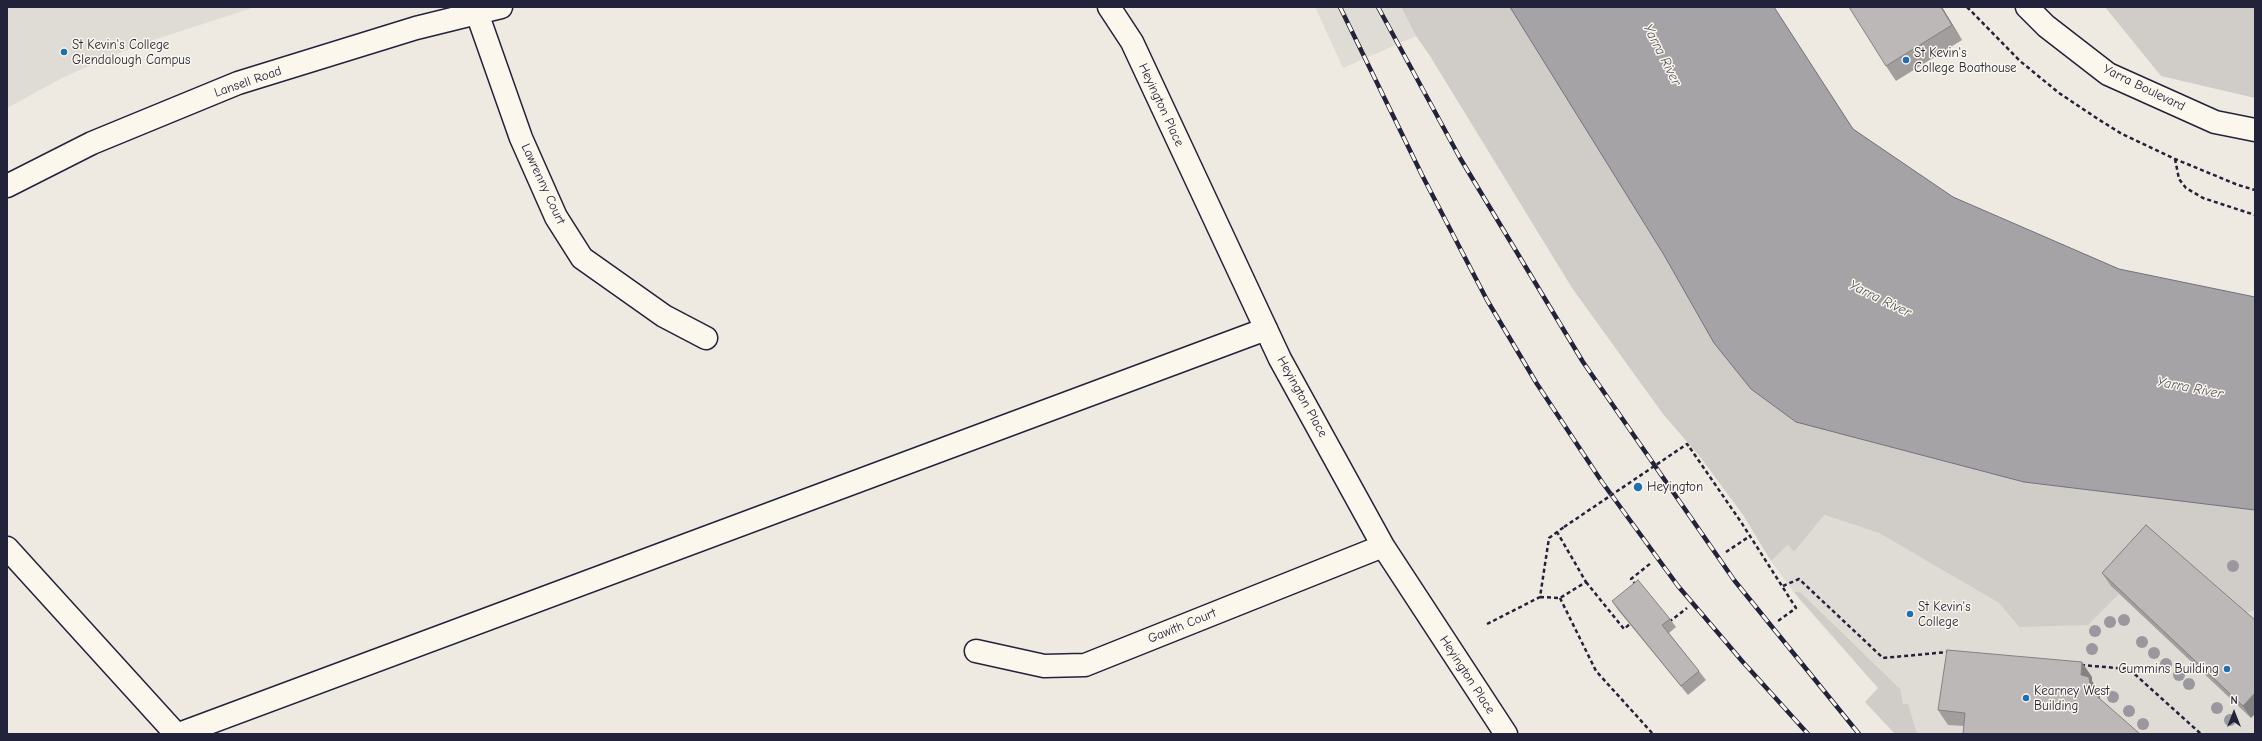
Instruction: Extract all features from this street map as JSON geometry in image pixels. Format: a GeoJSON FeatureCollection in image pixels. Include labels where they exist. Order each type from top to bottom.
{"type":"FeatureCollection","features":[{"type":"Feature","properties":{"kind":"street","name":"Lansell Road"},"geometry":{"type":"LineString","coordinates":[[7,186],[92,143],[238,83],[416,28],[500,7]]}},
{"type":"Feature","properties":{"kind":"street","name":"Heyington Place"},"geometry":{"type":"LineString","coordinates":[[1109,7],[1132,42],[1280,359],[1383,546],[1506,734]]}},
{"type":"Feature","properties":{"kind":"street","name":"Heyington Place"},"geometry":{"type":"LineString","coordinates":[[1126,7],[1132,42]]}},
{"type":"Feature","properties":{"kind":"street","name":"Yarra Boulevard"},"geometry":{"type":"LineString","coordinates":[[2027,7],[2046,26],[2108,74],[2215,122],[2255,130]]}},
{"type":"Feature","properties":{"kind":"street","name":"Lawrenny Court"},"geometry":{"type":"LineString","coordinates":[[477,13],[524,145],[556,217],[582,258],[664,316],[706,338]]}},
{"type":"Feature","properties":{"kind":"street"},"geometry":{"type":"LineString","coordinates":[[7,548],[178,734],[1266,329]]}},
{"type":"Feature","properties":{"kind":"street","name":"Gawith Court"},"geometry":{"type":"LineString","coordinates":[[976,651],[1044,666],[1085,665],[1383,546]]}},
{"type":"Feature","properties":{"kind":"path"},"geometry":{"type":"LineString","coordinates":[[1967,7],[2020,61],[2059,93],[2122,134],[2175,159],[2238,185],[2255,190]]}},
{"type":"Feature","properties":{"kind":"path"},"geometry":{"type":"LineString","coordinates":[[2175,159],[2179,179],[2186,188],[2203,198],[2255,216]]}},
{"type":"Feature","properties":{"kind":"path"},"geometry":{"type":"LineString","coordinates":[[1540,597],[1549,538],[1687,444],[1741,522],[1796,608],[1778,621]]}},
{"type":"Feature","properties":{"kind":"path"},"geometry":{"type":"LineString","coordinates":[[1557,532],[1586,582],[1624,628],[1636,619]]}},
{"type":"Feature","properties":{"kind":"path"},"geometry":{"type":"LineString","coordinates":[[1726,552],[1750,536]]}},
{"type":"Feature","properties":{"kind":"path"},"geometry":{"type":"LineString","coordinates":[[1640,589],[1631,579],[1651,563]]}},
{"type":"Feature","properties":{"kind":"path"},"geometry":{"type":"LineString","coordinates":[[1783,586],[1799,579],[1883,658],[1954,653]]}},
{"type":"Feature","properties":{"kind":"path"},"geometry":{"type":"LineString","coordinates":[[1487,624],[1540,597],[1560,598],[1586,582]]}},
{"type":"Feature","properties":{"kind":"path"},"geometry":{"type":"LineString","coordinates":[[1560,598],[1596,671],[1653,734]]}},
{"type":"Feature","properties":{"kind":"path"},"geometry":{"type":"LineString","coordinates":[[1662,618],[1667,624],[1686,608]]}},
{"type":"Feature","properties":{"kind":"path"},"geometry":{"type":"LineString","coordinates":[[2076,664],[2129,669],[2201,734]]}},
{"type":"Feature","properties":{"kind":"shaded area","name":"St Kevin's College Glendalough Campus"},"geometry":{"type":"Polygon","coordinates":[[[7,7],[255,7],[135,46],[64,77],[7,108],[7,7]]]}},
{"type":"Feature","properties":{"kind":"shaded area"},"geometry":{"type":"Polygon","coordinates":[[[1315,7],[1401,7],[1416,36],[1343,68],[1315,7]]]}},
{"type":"Feature","properties":{"kind":"shaded area"},"geometry":{"type":"Polygon","coordinates":[[[1401,7],[1510,7],[1664,255],[1714,343],[1751,389],[1796,422],[2024,482],[2255,510],[2255,610],[2242,613],[2111,585],[2119,594],[2088,625],[2019,627],[1999,603],[1879,533],[1824,515],[1794,552],[1788,545],[1771,561],[1743,515],[1701,458],[1663,414],[1572,288],[1430,56],[1416,36],[1401,7]]]}},
{"type":"Feature","properties":{"kind":"shaded area"},"geometry":{"type":"Polygon","coordinates":[[[2105,7],[2255,7],[2255,98],[2161,76],[2105,7]]]}},
{"type":"Feature","properties":{"kind":"shaded area","name":"St Kevin's College"},"geometry":{"type":"Polygon","coordinates":[[[1823,515],[1879,533],[1999,603],[2019,627],[2119,594],[2111,586],[2255,562],[2255,734],[1895,734],[1865,702],[1878,688],[1798,598],[1771,561],[1788,545],[1794,552],[1823,515]]]}},
{"type":"Feature","properties":{"kind":"shaded area"},"geometry":{"type":"Polygon","coordinates":[[[1794,592],[1800,592],[1900,689],[1903,704],[1908,704],[1917,734],[1895,734],[1865,702],[1878,688],[1794,592]]]}},
{"type":"Feature","properties":{"kind":"water","name":"Yarra River"},"geometry":{"type":"Polygon","coordinates":[[[1510,7],[1774,7],[1853,129],[1953,197],[2119,269],[2255,297],[2255,510],[2024,482],[1796,422],[1751,389],[1714,343],[1664,255],[1510,7]]]}},
{"type":"Feature","properties":{"kind":"building","name":"St Kevin's College Boathouse"},"geometry":{"type":"Polygon","coordinates":[[[1849,7],[1941,7],[1952,25],[1886,66],[1849,7]]]}},
{"type":"Feature","properties":{"kind":"building","name":"Cummins Building"},"geometry":{"type":"Polygon","coordinates":[[[2146,525],[2255,620],[2255,693],[2243,706],[2102,573],[2146,525]]]}},
{"type":"Feature","properties":{"kind":"building"},"geometry":{"type":"Polygon","coordinates":[[[1638,580],[1670,619],[1662,625],[1699,671],[1681,686],[1612,601],[1638,580]]]}},
{"type":"Feature","properties":{"kind":"building","name":"Kearney West Building"},"geometry":{"type":"Polygon","coordinates":[[[1947,650],[2082,662],[2081,675],[2089,677],[2091,691],[2140,734],[1963,734],[1965,713],[1938,710],[1947,650]]]}},
{"type":"Feature","properties":{"kind":"railway"},"geometry":{"type":"LineString","coordinates":[[1340,7],[1422,175],[1487,300],[1537,384],[1602,482],[1678,586],[1742,661],[1808,734]]}},
{"type":"Feature","properties":{"kind":"railway"},"geometry":{"type":"LineString","coordinates":[[1378,7],[1460,158],[1583,362],[1734,580],[1859,734]]}},
{"type":"Feature","properties":{"kind":"place","name":"St Kevin's College Glendalough Campus"},"geometry":{"type":"Point","coordinates":[64,52]}},
{"type":"Feature","properties":{"kind":"place","name":"St Kevin's College Boathouse"},"geometry":{"type":"Point","coordinates":[1906,60]}},
{"type":"Feature","properties":{"kind":"place","name":"Heyington"},"geometry":{"type":"Point","coordinates":[1638,487]}},
{"type":"Feature","properties":{"kind":"place","name":"St Kevin's College"},"geometry":{"type":"Point","coordinates":[1910,614]}},
{"type":"Feature","properties":{"kind":"place","name":"Cummins Building"},"geometry":{"type":"Point","coordinates":[2227,669]}},
{"type":"Feature","properties":{"kind":"place","name":"Kearney West Building"},"geometry":{"type":"Point","coordinates":[2026,698]}}]}
